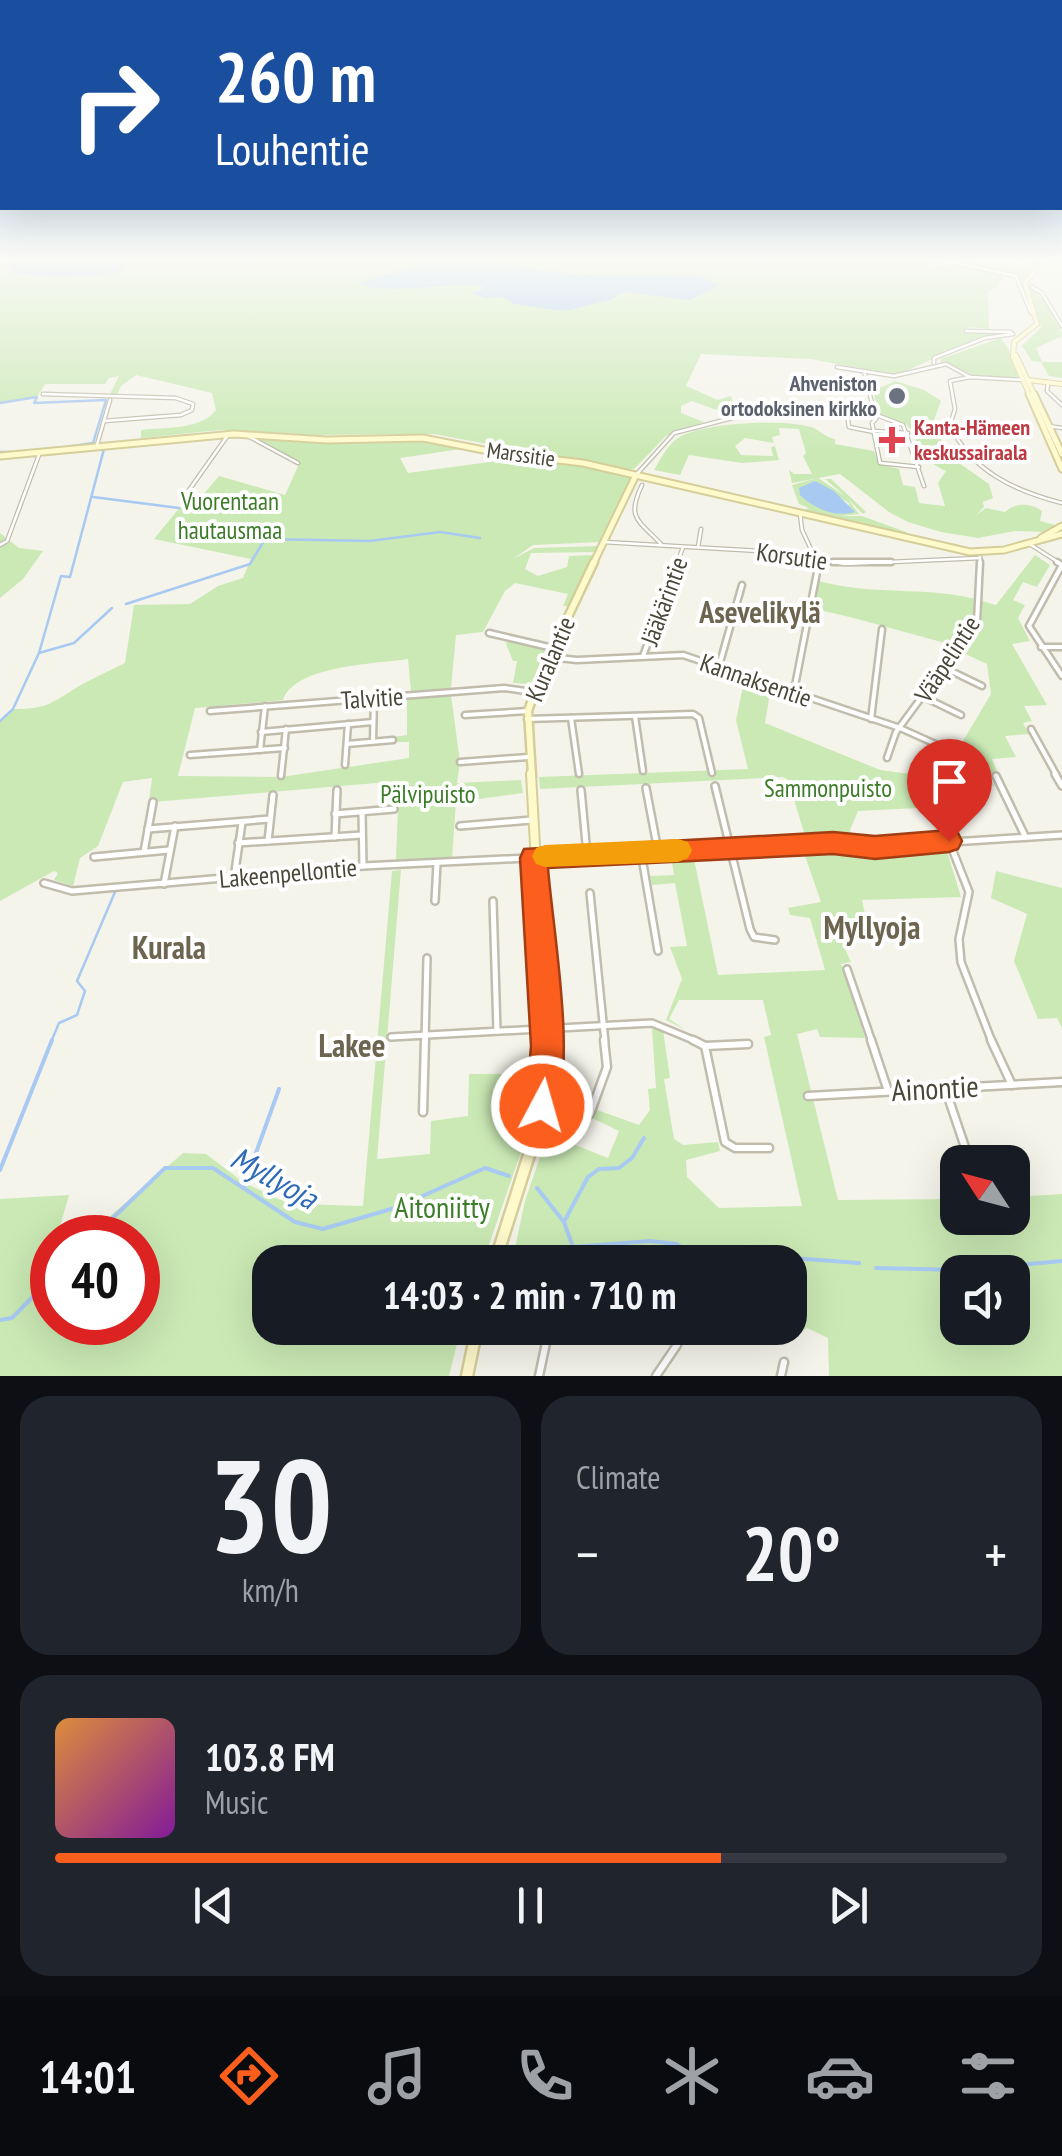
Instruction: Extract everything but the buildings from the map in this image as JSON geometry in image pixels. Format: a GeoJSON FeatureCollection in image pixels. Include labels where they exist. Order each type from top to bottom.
{"type":"FeatureCollection","features":[{"type":"Feature","properties":{"kind":"main road"},"geometry":{"type":"LineString","coordinates":[[1035,325],[1014,342],[1014,353],[1062,469]]}},
{"type":"Feature","properties":{"kind":"main road"},"geometry":{"type":"LineString","coordinates":[[1028,382],[1062,384]]}},
{"type":"Feature","properties":{"kind":"main road"},"geometry":{"type":"LineString","coordinates":[[1047,426],[1062,454]]}},
{"type":"Feature","properties":{"kind":"main road","name":"Marssitie"},"geometry":{"type":"LineString","coordinates":[[0,456],[228,434],[327,440],[423,438],[636,475],[981,555],[1062,534]]}},
{"type":"Feature","properties":{"kind":"main road","name":"Kuralantie"},"geometry":{"type":"LineString","coordinates":[[500,1245],[536,1133],[546,1081],[527,716],[533,692],[636,475]]}},
{"type":"Feature","properties":{"kind":"main road","name":"Marssitie"},"geometry":{"type":"LineString","coordinates":[[1031,542],[1062,526]]}},
{"type":"Feature","properties":{"kind":"main road"},"geometry":{"type":"LineString","coordinates":[[470,1375],[474,1345]]}},
{"type":"Feature","properties":{"kind":"street"},"geometry":{"type":"LineString","coordinates":[[934,363],[934,358],[969,343],[1013,334],[966,332]]}},
{"type":"Feature","properties":{"kind":"street"},"geometry":{"type":"LineString","coordinates":[[837,368],[897,377],[934,363],[954,367],[970,377]]}},
{"type":"Feature","properties":{"kind":"street"},"geometry":{"type":"LineString","coordinates":[[864,371],[880,462],[919,466]]}},
{"type":"Feature","properties":{"kind":"street"},"geometry":{"type":"LineString","coordinates":[[1028,382],[970,377],[949,383],[955,404],[950,425],[954,440],[1001,480],[1061,503]]}},
{"type":"Feature","properties":{"kind":"street"},"geometry":{"type":"LineString","coordinates":[[1048,382],[1047,391],[1062,405]]}},
{"type":"Feature","properties":{"kind":"street"},"geometry":{"type":"LineString","coordinates":[[43,394],[176,398],[190,401],[194,408],[181,414],[104,421]]}},
{"type":"Feature","properties":{"kind":"street"},"geometry":{"type":"LineString","coordinates":[[96,448],[110,398]]}},
{"type":"Feature","properties":{"kind":"street"},"geometry":{"type":"LineString","coordinates":[[636,475],[674,434],[729,419],[742,409]]}},
{"type":"Feature","properties":{"kind":"street"},"geometry":{"type":"LineString","coordinates":[[908,434],[849,427],[846,414],[874,415],[903,425],[908,434],[924,486]]}},
{"type":"Feature","properties":{"kind":"street"},"geometry":{"type":"LineString","coordinates":[[1047,426],[1062,428]]}},
{"type":"Feature","properties":{"kind":"street"},"geometry":{"type":"LineString","coordinates":[[186,493],[228,434]]}},
{"type":"Feature","properties":{"kind":"street"},"geometry":{"type":"LineString","coordinates":[[246,434],[298,463]]}},
{"type":"Feature","properties":{"kind":"street"},"geometry":{"type":"LineString","coordinates":[[0,545],[7,541],[39,455]]}},
{"type":"Feature","properties":{"kind":"street"},"geometry":{"type":"LineString","coordinates":[[642,484],[632,506],[633,515],[661,544]]}},
{"type":"Feature","properties":{"kind":"street"},"geometry":{"type":"LineString","coordinates":[[794,693],[819,560],[802,530],[800,513]]}},
{"type":"Feature","properties":{"kind":"street"},"geometry":{"type":"LineString","coordinates":[[698,547],[702,529]]}},
{"type":"Feature","properties":{"kind":"street","name":"Korsutie"},"geometry":{"type":"LineString","coordinates":[[604,542],[776,552],[861,564],[981,555]]}},
{"type":"Feature","properties":{"kind":"street"},"geometry":{"type":"LineString","coordinates":[[1031,542],[1062,565],[1029,621],[1030,630],[1062,676]]}},
{"type":"Feature","properties":{"kind":"street","name":"Jääkärintie"},"geometry":{"type":"LineString","coordinates":[[643,656],[684,546]]}},
{"type":"Feature","properties":{"kind":"street","name":"Vääpelintie"},"geometry":{"type":"LineString","coordinates":[[886,758],[900,728],[980,615],[981,555]]}},
{"type":"Feature","properties":{"kind":"street"},"geometry":{"type":"LineString","coordinates":[[719,666],[742,585]]}},
{"type":"Feature","properties":{"kind":"street"},"geometry":{"type":"LineString","coordinates":[[870,720],[882,629]]}},
{"type":"Feature","properties":{"kind":"street"},"geometry":{"type":"LineString","coordinates":[[488,633],[553,648]]}},
{"type":"Feature","properties":{"kind":"street"},"geometry":{"type":"LineString","coordinates":[[1041,648],[1062,647]]}},
{"type":"Feature","properties":{"kind":"street","name":"Kannaksentie"},"geometry":{"type":"LineString","coordinates":[[549,658],[684,655],[900,728]]}},
{"type":"Feature","properties":{"kind":"street"},"geometry":{"type":"LineString","coordinates":[[945,668],[982,686]]}},
{"type":"Feature","properties":{"kind":"street","name":"Talvitie"},"geometry":{"type":"LineString","coordinates":[[210,711],[504,688],[533,692]]}},
{"type":"Feature","properties":{"kind":"street"},"geometry":{"type":"LineString","coordinates":[[924,697],[961,715]]}},
{"type":"Feature","properties":{"kind":"street"},"geometry":{"type":"LineString","coordinates":[[372,742],[374,698]]}},
{"type":"Feature","properties":{"kind":"street"},"geometry":{"type":"LineString","coordinates":[[260,750],[265,706]]}},
{"type":"Feature","properties":{"kind":"street"},"geometry":{"type":"LineString","coordinates":[[465,715],[570,718],[693,714],[699,718],[712,772]]}},
{"type":"Feature","properties":{"kind":"street"},"geometry":{"type":"LineString","coordinates":[[634,716],[643,771]]}},
{"type":"Feature","properties":{"kind":"street"},"geometry":{"type":"LineString","coordinates":[[570,718],[578,774]]}},
{"type":"Feature","properties":{"kind":"street"},"geometry":{"type":"LineString","coordinates":[[262,732],[373,722]]}},
{"type":"Feature","properties":{"kind":"street"},"geometry":{"type":"LineString","coordinates":[[345,764],[348,724]]}},
{"type":"Feature","properties":{"kind":"street"},"geometry":{"type":"LineString","coordinates":[[900,728],[940,746]]}},
{"type":"Feature","properties":{"kind":"street"},"geometry":{"type":"LineString","coordinates":[[281,776],[286,729]]}},
{"type":"Feature","properties":{"kind":"street"},"geometry":{"type":"LineString","coordinates":[[1031,729],[1062,786]]}},
{"type":"Feature","properties":{"kind":"street"},"geometry":{"type":"LineString","coordinates":[[347,744],[393,740]]}},
{"type":"Feature","properties":{"kind":"street"},"geometry":{"type":"LineString","coordinates":[[190,755],[285,748]]}},
{"type":"Feature","properties":{"kind":"street"},"geometry":{"type":"LineString","coordinates":[[460,762],[528,757]]}},
{"type":"Feature","properties":{"kind":"street"},"geometry":{"type":"LineString","coordinates":[[996,776],[1025,836]]}},
{"type":"Feature","properties":{"kind":"street"},"geometry":{"type":"LineString","coordinates":[[715,786],[750,930],[754,937],[774,940]]}},
{"type":"Feature","properties":{"kind":"street"},"geometry":{"type":"LineString","coordinates":[[646,788],[658,851]]}},
{"type":"Feature","properties":{"kind":"street"},"geometry":{"type":"LineString","coordinates":[[336,836],[337,790]]}},
{"type":"Feature","properties":{"kind":"street"},"geometry":{"type":"LineString","coordinates":[[581,790],[587,854]]}},
{"type":"Feature","properties":{"kind":"street"},"geometry":{"type":"LineString","coordinates":[[268,841],[273,795]]}},
{"type":"Feature","properties":{"kind":"street"},"geometry":{"type":"LineString","coordinates":[[144,852],[153,802]]}},
{"type":"Feature","properties":{"kind":"street"},"geometry":{"type":"LineString","coordinates":[[336,814],[394,808]]}},
{"type":"Feature","properties":{"kind":"street"},"geometry":{"type":"LineString","coordinates":[[362,812],[363,866]]}},
{"type":"Feature","properties":{"kind":"street"},"geometry":{"type":"LineString","coordinates":[[148,829],[270,819]]}},
{"type":"Feature","properties":{"kind":"street"},"geometry":{"type":"LineString","coordinates":[[460,826],[532,820]]}},
{"type":"Feature","properties":{"kind":"street"},"geometry":{"type":"LineString","coordinates":[[234,878],[242,822]]}},
{"type":"Feature","properties":{"kind":"street"},"geometry":{"type":"LineString","coordinates":[[164,884],[175,826]]}},
{"type":"Feature","properties":{"kind":"street"},"geometry":{"type":"LineString","coordinates":[[238,843],[362,834]]}},
{"type":"Feature","properties":{"kind":"street","name":"Lakeenpellontie"},"geometry":{"type":"LineString","coordinates":[[44,883],[72,891],[363,866],[833,843],[875,848],[1062,835]]}},
{"type":"Feature","properties":{"kind":"street"},"geometry":{"type":"LineString","coordinates":[[949,841],[968,885],[969,900],[958,942],[960,952],[974,998],[1012,1085]]}},
{"type":"Feature","properties":{"kind":"street"},"geometry":{"type":"LineString","coordinates":[[94,857],[170,850]]}},
{"type":"Feature","properties":{"kind":"street"},"geometry":{"type":"LineString","coordinates":[[642,852],[658,951]]}},
{"type":"Feature","properties":{"kind":"street"},"geometry":{"type":"LineString","coordinates":[[434,901],[437,863]]}},
{"type":"Feature","properties":{"kind":"street"},"geometry":{"type":"LineString","coordinates":[[590,892],[607,1067],[604,1085],[590,1114]]}},
{"type":"Feature","properties":{"kind":"street"},"geometry":{"type":"LineString","coordinates":[[493,901],[498,1031]]}},
{"type":"Feature","properties":{"kind":"street"},"geometry":{"type":"LineString","coordinates":[[423,1112],[428,958]]}},
{"type":"Feature","properties":{"kind":"street"},"geometry":{"type":"LineString","coordinates":[[847,969],[888,1091]]}},
{"type":"Feature","properties":{"kind":"street"},"geometry":{"type":"LineString","coordinates":[[391,1037],[662,1025],[705,1046],[748,1044]]}},
{"type":"Feature","properties":{"kind":"street"},"geometry":{"type":"LineString","coordinates":[[705,1046],[725,1142],[735,1148],[768,1148]]}},
{"type":"Feature","properties":{"kind":"street","name":"Ainontie"},"geometry":{"type":"LineString","coordinates":[[808,1096],[1062,1082]]}},
{"type":"Feature","properties":{"kind":"street"},"geometry":{"type":"LineString","coordinates":[[945,1088],[964,1145]]}},
{"type":"Feature","properties":{"kind":"street"},"geometry":{"type":"LineString","coordinates":[[539,1376],[546,1345]]}},
{"type":"Feature","properties":{"kind":"street"},"geometry":{"type":"LineString","coordinates":[[656,1376],[676,1345]]}},
{"type":"Feature","properties":{"kind":"street"},"geometry":{"type":"LineString","coordinates":[[782,1376],[784,1362]]}},
{"type":"Feature","properties":{"kind":"green space"},"geometry":{"type":"Polygon","coordinates":[[[0,325],[989,325],[989,329],[969,327],[963,331],[1010,334],[977,340],[896,375],[810,359],[701,354],[686,386],[718,400],[731,396],[734,408],[728,414],[692,401],[681,406],[681,413],[704,422],[666,436],[634,469],[627,470],[434,434],[307,435],[220,430],[141,438],[141,430],[192,424],[216,410],[212,393],[136,375],[121,386],[115,398],[108,398],[119,376],[109,378],[105,384],[45,384],[37,397],[0,403],[0,325]]]}},
{"type":"Feature","properties":{"kind":"green space"},"geometry":{"type":"Polygon","coordinates":[[[1059,325],[1062,336],[1036,348],[1042,362],[1062,362],[1062,378],[1049,376],[1041,362],[1032,361],[1022,346],[1041,327],[1059,325]]]}},
{"type":"Feature","properties":{"kind":"green space"},"geometry":{"type":"Polygon","coordinates":[[[1001,338],[1018,377],[973,375],[941,362],[940,359],[1001,338]]]}},
{"type":"Feature","properties":{"kind":"green space"},"geometry":{"type":"Polygon","coordinates":[[[895,381],[924,390],[941,401],[934,420],[946,454],[989,484],[993,498],[983,502],[984,507],[976,515],[986,508],[1005,512],[1014,506],[1028,505],[1042,511],[1040,521],[1059,526],[1046,532],[1015,531],[978,538],[908,522],[840,474],[792,483],[789,470],[794,474],[812,474],[803,456],[806,453],[799,429],[779,428],[780,435],[772,437],[774,443],[745,438],[735,446],[741,455],[773,456],[771,447],[775,446],[779,460],[742,463],[689,455],[680,475],[654,470],[678,438],[705,428],[799,425],[835,439],[835,444],[874,451],[879,464],[899,469],[903,485],[915,487],[919,503],[945,506],[938,483],[946,471],[924,456],[916,435],[906,424],[879,414],[873,391],[895,381]]]}},
{"type":"Feature","properties":{"kind":"green space"},"geometry":{"type":"Polygon","coordinates":[[[250,436],[318,442],[429,440],[461,449],[400,458],[408,473],[512,459],[561,462],[631,478],[601,542],[533,545],[513,559],[534,548],[598,546],[595,552],[531,553],[525,569],[538,576],[567,567],[569,556],[594,555],[569,606],[563,606],[568,594],[515,583],[505,591],[483,632],[456,635],[451,688],[411,691],[408,659],[319,673],[291,688],[283,700],[195,708],[178,776],[281,777],[409,758],[409,742],[393,742],[393,737],[407,735],[407,699],[451,695],[460,762],[457,783],[521,780],[523,793],[456,802],[452,859],[396,860],[399,781],[153,802],[149,801],[152,778],[123,782],[98,846],[80,858],[73,886],[54,880],[58,873],[54,871],[0,901],[0,721],[13,709],[50,703],[125,663],[134,605],[190,604],[218,586],[243,578],[251,559],[154,539],[189,496],[202,496],[219,476],[285,495],[300,462],[250,436]]]}},
{"type":"Feature","properties":{"kind":"green space"},"geometry":{"type":"Polygon","coordinates":[[[818,478],[845,496],[825,479],[831,479],[866,512],[863,514],[847,498],[859,514],[840,516],[862,516],[910,537],[801,511],[809,508],[799,504],[792,485],[818,478]],[[815,481],[799,491],[821,508],[850,504],[815,481]]]}},
{"type":"Feature","properties":{"kind":"green space"},"geometry":{"type":"Polygon","coordinates":[[[0,533],[19,548],[43,551],[23,579],[0,598],[0,533]]]}},
{"type":"Feature","properties":{"kind":"green space","name":"Sammonpuisto"},"geometry":{"type":"Polygon","coordinates":[[[1035,555],[1050,565],[1037,587],[1023,582],[1013,600],[1025,605],[1018,618],[1030,641],[1012,644],[1047,705],[1024,706],[1032,721],[1023,723],[1029,734],[1005,736],[1016,757],[992,759],[997,771],[989,775],[994,786],[968,787],[976,805],[858,811],[850,830],[853,841],[807,842],[788,780],[783,777],[540,789],[539,777],[748,769],[736,720],[745,677],[771,688],[765,723],[880,770],[941,778],[991,694],[987,664],[959,651],[982,616],[982,601],[996,605],[1035,555]]]}},
{"type":"Feature","properties":{"kind":"green space"},"geometry":{"type":"Polygon","coordinates":[[[819,581],[975,599],[975,621],[958,646],[814,609],[819,581]]]}},
{"type":"Feature","properties":{"kind":"green space"},"geometry":{"type":"Polygon","coordinates":[[[509,638],[549,648],[530,684],[513,683],[517,661],[513,661],[506,644],[509,638]]]}},
{"type":"Feature","properties":{"kind":"green space"},"geometry":{"type":"Polygon","coordinates":[[[946,848],[961,897],[862,900],[868,928],[838,933],[851,962],[841,964],[865,1038],[820,1037],[817,1029],[797,1034],[838,1200],[940,1199],[940,1235],[1030,1235],[1030,1196],[1062,1194],[1062,1376],[829,1376],[828,1338],[807,1328],[807,1245],[516,1245],[525,1201],[548,1134],[608,1158],[619,1131],[594,1119],[597,1110],[639,1125],[650,1110],[648,1089],[656,1088],[652,1028],[663,1030],[670,1078],[664,1079],[674,1139],[683,1145],[718,1142],[720,1151],[686,1160],[687,1177],[719,1208],[802,1206],[764,1037],[771,1035],[763,1000],[679,1000],[669,1019],[686,1030],[666,1020],[682,979],[670,947],[687,946],[675,883],[652,885],[650,876],[674,875],[672,862],[646,862],[645,856],[693,854],[718,975],[825,970],[810,918],[790,915],[788,908],[821,902],[803,850],[829,849],[834,855],[946,848]]]}},
{"type":"Feature","properties":{"kind":"green space","name":"Aitoniitty"},"geometry":{"type":"Polygon","coordinates":[[[401,870],[377,1159],[430,1154],[431,1121],[468,1116],[469,1074],[535,1074],[530,1126],[489,1245],[252,1245],[252,1345],[457,1345],[449,1376],[0,1376],[0,1199],[69,1195],[63,1215],[30,1215],[30,1345],[160,1345],[160,1215],[111,1215],[183,1153],[206,1154],[243,1182],[278,1199],[297,1204],[363,1206],[392,871],[401,870]]]}},
{"type":"Feature","properties":{"kind":"green space"},"geometry":{"type":"Polygon","coordinates":[[[996,871],[1062,888],[1062,1028],[1057,1018],[1038,1019],[1014,961],[1027,914],[991,898],[996,871]]]}},
{"type":"Feature","properties":{"kind":"water"},"geometry":{"type":"Polygon","coordinates":[[[815,481],[834,491],[855,512],[832,513],[805,500],[799,488],[815,481]]]}},
{"type":"Feature","properties":{"kind":"waterway"},"geometry":{"type":"LineString","coordinates":[[0,403],[37,397],[34,403],[106,400],[93,443],[66,447]]}},
{"type":"Feature","properties":{"kind":"waterway"},"geometry":{"type":"LineString","coordinates":[[39,653],[61,576],[70,577],[104,449]]}},
{"type":"Feature","properties":{"kind":"waterway"},"geometry":{"type":"LineString","coordinates":[[0,452],[13,452]]}},
{"type":"Feature","properties":{"kind":"waterway"},"geometry":{"type":"LineString","coordinates":[[93,497],[179,508]]}},
{"type":"Feature","properties":{"kind":"waterway"},"geometry":{"type":"LineString","coordinates":[[126,604],[250,564],[265,539],[370,541],[440,532],[480,538]]}},
{"type":"Feature","properties":{"kind":"waterway"},"geometry":{"type":"LineString","coordinates":[[39,653],[74,643],[112,608]]}},
{"type":"Feature","properties":{"kind":"waterway"},"geometry":{"type":"LineString","coordinates":[[0,721],[13,709],[39,653]]}},
{"type":"Feature","properties":{"kind":"waterway"},"geometry":{"type":"LineString","coordinates":[[51,1042],[59,1023],[77,1015],[85,991],[77,981],[115,892]]}},
{"type":"Feature","properties":{"kind":"waterway"},"geometry":{"type":"LineString","coordinates":[[0,1170],[52,1040]]}},
{"type":"Feature","properties":{"kind":"waterway"},"geometry":{"type":"LineString","coordinates":[[244,1186],[279,1089]]}},
{"type":"Feature","properties":{"kind":"waterway"},"geometry":{"type":"LineString","coordinates":[[565,1220],[588,1177],[599,1169],[619,1168],[632,1158],[644,1138]]}},
{"type":"Feature","properties":{"kind":"waterway","name":"Myllyoja"},"geometry":{"type":"LineString","coordinates":[[116,1215],[165,1168],[213,1168],[295,1222],[323,1229],[398,1207],[485,1168],[509,1176]]}},
{"type":"Feature","properties":{"kind":"waterway","name":"Myllyoja"},"geometry":{"type":"LineString","coordinates":[[537,1188],[564,1222],[573,1247],[650,1241],[677,1244],[685,1250],[859,1263]]}},
{"type":"Feature","properties":{"kind":"waterway","name":"Myllyoja"},"geometry":{"type":"LineString","coordinates":[[876,1268],[962,1270],[1062,1261]]}},
{"type":"Feature","properties":{"kind":"waterway","name":"Myllyoja"},"geometry":{"type":"LineString","coordinates":[[0,1320],[12,1318],[30,1300]]}},
{"type":"Feature","properties":{"kind":"slow traffic"},"geometry":{"type":"LineString","coordinates":[[545,856],[678,850]]}},
{"type":"Feature","properties":{"kind":"place","name":"Ahveniston ortodoksinen kirkko"},"geometry":{"type":"Point","coordinates":[897,396]}},
{"type":"Feature","properties":{"kind":"place","name":"Kanta-Hämeen keskussairaala"},"geometry":{"type":"Point","coordinates":[892,440]}},
{"type":"Feature","properties":{"kind":"district","name":"Asevelikylä"},"geometry":{"type":"Point","coordinates":[760,613]}},
{"type":"Feature","properties":{"kind":"district","name":"Myllyoja"},"geometry":{"type":"Point","coordinates":[872,928]}},
{"type":"Feature","properties":{"kind":"district","name":"Kurala"},"geometry":{"type":"Point","coordinates":[169,948]}},
{"type":"Feature","properties":{"kind":"district","name":"Lakee"},"geometry":{"type":"Point","coordinates":[352,1046]}},
{"type":"Feature","properties":{"kind":"route"},"geometry":{"type":"LineString","coordinates":[[542,1106],[547,1046],[534,858],[833,843],[875,848],[949,841]]}},
{"type":"Feature","properties":{"kind":"park label","name":"Vuorentaan hautausmaa"},"geometry":{"type":"Point","coordinates":[230,516]}},
{"type":"Feature","properties":{"kind":"park label","name":"Pälvipuisto"},"geometry":{"type":"Point","coordinates":[428,794]}}]}
